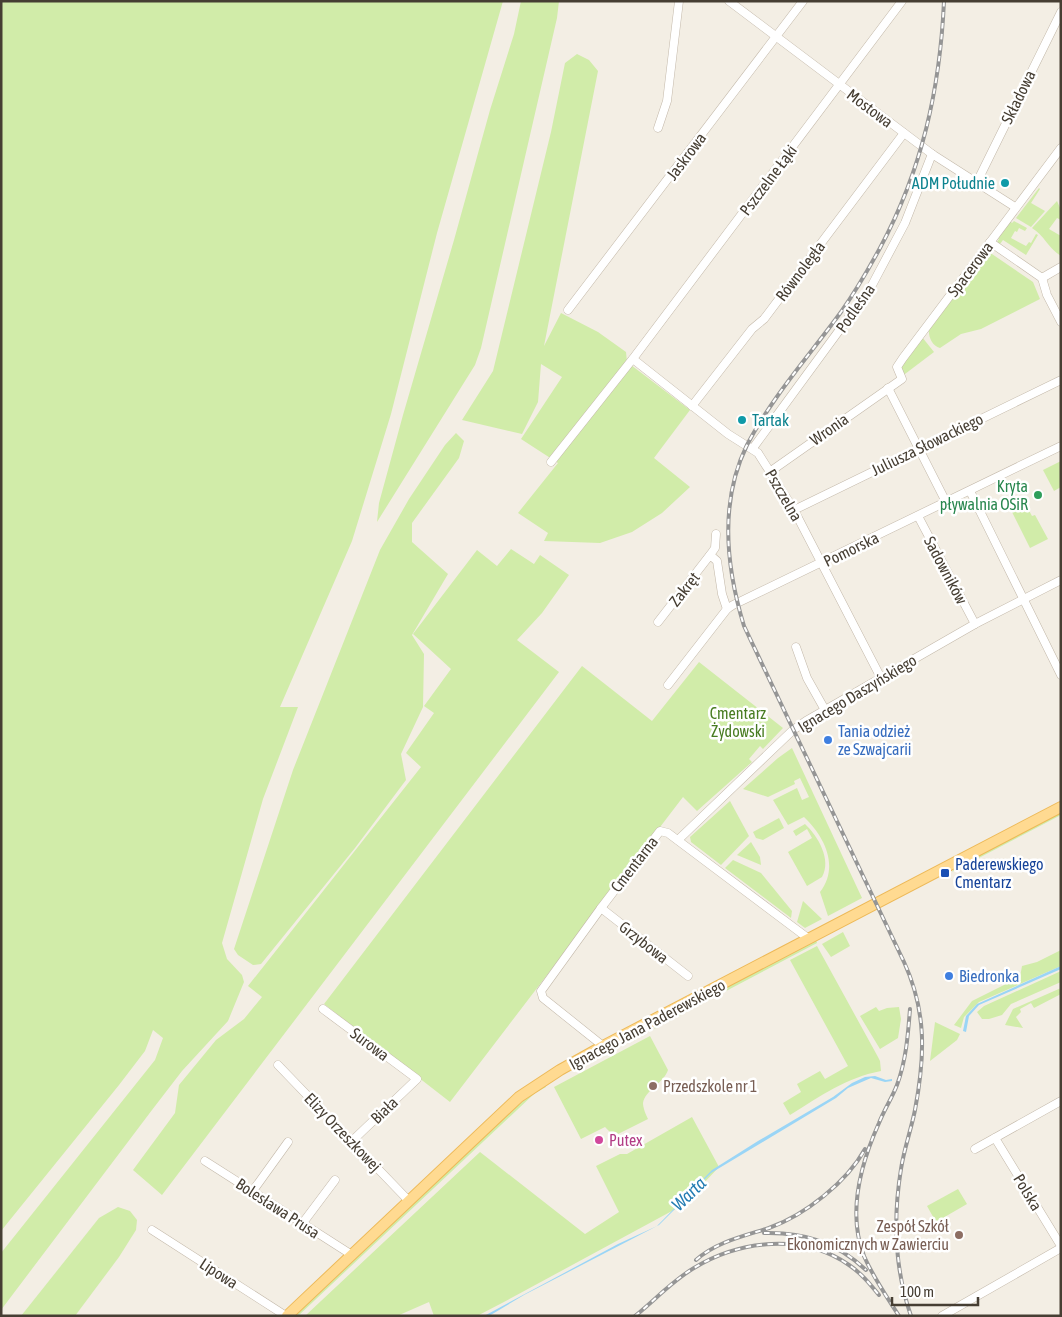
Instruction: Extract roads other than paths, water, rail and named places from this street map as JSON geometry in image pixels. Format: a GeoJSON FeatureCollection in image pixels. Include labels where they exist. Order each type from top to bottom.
{"type":"FeatureCollection","features":[{"type":"Feature","properties":{"kind":"main road","name":"Ignacego Jana Paderewskiego"},"geometry":{"type":"LineString","coordinates":[[286,1316],[519,1097],[560,1070],[1061,807]]}},
{"type":"Feature","properties":{"kind":"street"},"geometry":{"type":"LineString","coordinates":[[658,128],[667,101],[679,1]]}},
{"type":"Feature","properties":{"kind":"street","name":"Mostowa"},"geometry":{"type":"LineString","coordinates":[[729,1],[932,154],[1016,208]]}},
{"type":"Feature","properties":{"kind":"street","name":"Jaskrowa"},"geometry":{"type":"LineString","coordinates":[[568,310],[803,1]]}},
{"type":"Feature","properties":{"kind":"street","name":"Pszczelne Łąki"},"geometry":{"type":"LineString","coordinates":[[551,462],[633,358],[902,1]]}},
{"type":"Feature","properties":{"kind":"street","name":"Składowa"},"geometry":{"type":"LineString","coordinates":[[977,182],[1061,12]]}},
{"type":"Feature","properties":{"kind":"street","name":"Równoległa"},"geometry":{"type":"LineString","coordinates":[[692,406],[752,329],[764,319],[904,133]]}},
{"type":"Feature","properties":{"kind":"street","name":"Spacerowa"},"geometry":{"type":"LineString","coordinates":[[888,388],[902,378],[898,367],[899,363],[1061,148]]}},
{"type":"Feature","properties":{"kind":"street","name":"Podleśna"},"geometry":{"type":"LineString","coordinates":[[753,448],[871,287],[905,223],[932,154]]}},
{"type":"Feature","properties":{"kind":"street"},"geometry":{"type":"LineString","coordinates":[[990,242],[1042,278],[1047,295],[1061,322]]}},
{"type":"Feature","properties":{"kind":"street"},"geometry":{"type":"LineString","coordinates":[[1042,278],[1061,266]]}},
{"type":"Feature","properties":{"kind":"street","name":"Pszczelna"},"geometry":{"type":"LineString","coordinates":[[633,358],[734,439],[753,448],[794,510],[881,678]]}},
{"type":"Feature","properties":{"kind":"street","name":"Juliusza Słowackiego"},"geometry":{"type":"LineString","coordinates":[[794,510],[1061,380]]}},
{"type":"Feature","properties":{"kind":"street"},"geometry":{"type":"LineString","coordinates":[[888,388],[946,502]]}},
{"type":"Feature","properties":{"kind":"street","name":"Wronia"},"geometry":{"type":"LineString","coordinates":[[770,471],[888,388]]}},
{"type":"Feature","properties":{"kind":"street","name":"Pomorska"},"geometry":{"type":"LineString","coordinates":[[668,685],[728,609],[1061,446]]}},
{"type":"Feature","properties":{"kind":"street"},"geometry":{"type":"LineString","coordinates":[[970,490],[1061,675]]}},
{"type":"Feature","properties":{"kind":"street","name":"Sadowników"},"geometry":{"type":"LineString","coordinates":[[918,516],[975,624]]}},
{"type":"Feature","properties":{"kind":"street","name":"Zakręt"},"geometry":{"type":"LineString","coordinates":[[658,622],[715,548],[716,534]]}},
{"type":"Feature","properties":{"kind":"street","name":"Zakręt"},"geometry":{"type":"LineString","coordinates":[[710,555],[717,561],[722,594],[728,609]]}},
{"type":"Feature","properties":{"kind":"street","name":"Ignacego Daszyńskiego"},"geometry":{"type":"LineString","coordinates":[[678,840],[793,730],[975,624],[1061,580]]}},
{"type":"Feature","properties":{"kind":"street"},"geometry":{"type":"LineString","coordinates":[[796,647],[807,678],[825,710]]}},
{"type":"Feature","properties":{"kind":"street","name":"Cmentarna"},"geometry":{"type":"LineString","coordinates":[[603,1046],[542,998],[540,994],[542,988],[600,908],[657,834],[664,831],[678,840],[809,939]]}},
{"type":"Feature","properties":{"kind":"street","name":"Grzybowa"},"geometry":{"type":"LineString","coordinates":[[600,908],[688,976]]}},
{"type":"Feature","properties":{"kind":"street","name":"Surowa"},"geometry":{"type":"LineString","coordinates":[[323,1009],[417,1079]]}},
{"type":"Feature","properties":{"kind":"street","name":"Elizy Orzeszkowej"},"geometry":{"type":"LineString","coordinates":[[278,1064],[408,1200]]}},
{"type":"Feature","properties":{"kind":"street","name":"Biała"},"geometry":{"type":"LineString","coordinates":[[352,1141],[417,1079]]}},
{"type":"Feature","properties":{"kind":"street"},"geometry":{"type":"LineString","coordinates":[[975,1149],[1061,1101]]}},
{"type":"Feature","properties":{"kind":"street","name":"Polska"},"geometry":{"type":"LineString","coordinates":[[995,1138],[1061,1247]]}},
{"type":"Feature","properties":{"kind":"street"},"geometry":{"type":"LineString","coordinates":[[252,1192],[288,1142]]}},
{"type":"Feature","properties":{"kind":"street","name":"Bolesława Prusa"},"geometry":{"type":"LineString","coordinates":[[205,1161],[352,1254]]}},
{"type":"Feature","properties":{"kind":"street"},"geometry":{"type":"LineString","coordinates":[[302,1224],[335,1180]]}},
{"type":"Feature","properties":{"kind":"street","name":"Lipowa"},"geometry":{"type":"LineString","coordinates":[[152,1230],[286,1316]]}},
{"type":"Feature","properties":{"kind":"street"},"geometry":{"type":"LineString","coordinates":[[942,1316],[1061,1247]]}},
{"type":"Feature","properties":{"kind":"water"},"geometry":{"type":"Polygon","coordinates":[[[1061,966],[1061,969],[979,1005],[969,1016],[966,1032],[963,1031],[966,1016],[977,1004],[1061,966]]]}},
{"type":"Feature","properties":{"kind":"water","name":"Warta"},"geometry":{"type":"Polygon","coordinates":[[[875,1076],[886,1080],[892,1079],[892,1081],[885,1082],[871,1078],[848,1088],[836,1098],[711,1173],[659,1225],[524,1295],[489,1316],[484,1316],[618,1244],[657,1226],[712,1170],[833,1097],[852,1083],[865,1077],[875,1076]]]}},
{"type":"Feature","properties":{"kind":"railway"},"geometry":{"type":"LineString","coordinates":[[911,1316],[902,1281],[896,1225],[898,1187],[915,1110],[921,1072],[922,1035],[917,999],[904,962],[744,626],[733,581],[728,535],[732,489],[747,445],[779,393],[841,312],[880,248],[895,219],[918,159],[933,97],[942,34],[944,1]]}},
{"type":"Feature","properties":{"kind":"railway"},"geometry":{"type":"LineString","coordinates":[[899,1316],[864,1256],[859,1240],[857,1206],[858,1188],[872,1138],[895,1090],[903,1067],[910,1009]]}},
{"type":"Feature","properties":{"kind":"railway"},"geometry":{"type":"LineString","coordinates":[[696,1260],[721,1244],[769,1228],[797,1215],[836,1185],[865,1149]]}},
{"type":"Feature","properties":{"kind":"railway"},"geometry":{"type":"LineString","coordinates":[[764,1233],[793,1234],[819,1241],[843,1252],[866,1270]]}},
{"type":"Feature","properties":{"kind":"railway"},"geometry":{"type":"LineString","coordinates":[[635,1316],[694,1268],[731,1251],[771,1244],[812,1248],[831,1255],[849,1265],[879,1295]]}},
{"type":"Feature","properties":{"kind":"place","name":"ADM Południe"},"geometry":{"type":"Point","coordinates":[1005,183]}},
{"type":"Feature","properties":{"kind":"place","name":"Tartak"},"geometry":{"type":"Point","coordinates":[742,420]}},
{"type":"Feature","properties":{"kind":"place","name":"Kryta pływalnia OSiR"},"geometry":{"type":"Point","coordinates":[1038,495]}},
{"type":"Feature","properties":{"kind":"place","name":"Tania odzież ze Szwajcarii"},"geometry":{"type":"Point","coordinates":[828,740]}},
{"type":"Feature","properties":{"kind":"place","name":"Paderewskiego Cmentarz"},"geometry":{"type":"Point","coordinates":[945,873]}},
{"type":"Feature","properties":{"kind":"place","name":"Biedronka"},"geometry":{"type":"Point","coordinates":[949,976]}},
{"type":"Feature","properties":{"kind":"place","name":"Przedszkole nr 1"},"geometry":{"type":"Point","coordinates":[653,1086]}},
{"type":"Feature","properties":{"kind":"place","name":"Putex"},"geometry":{"type":"Point","coordinates":[599,1140]}},
{"type":"Feature","properties":{"kind":"place","name":"Zespół Szkół Ekonomicznych w Zawierciu"},"geometry":{"type":"Point","coordinates":[959,1235]}},
{"type":"Feature","properties":{"kind":"park label","name":"Cmentarz Żydowski"},"geometry":{"type":"Point","coordinates":[738,722]}}]}
